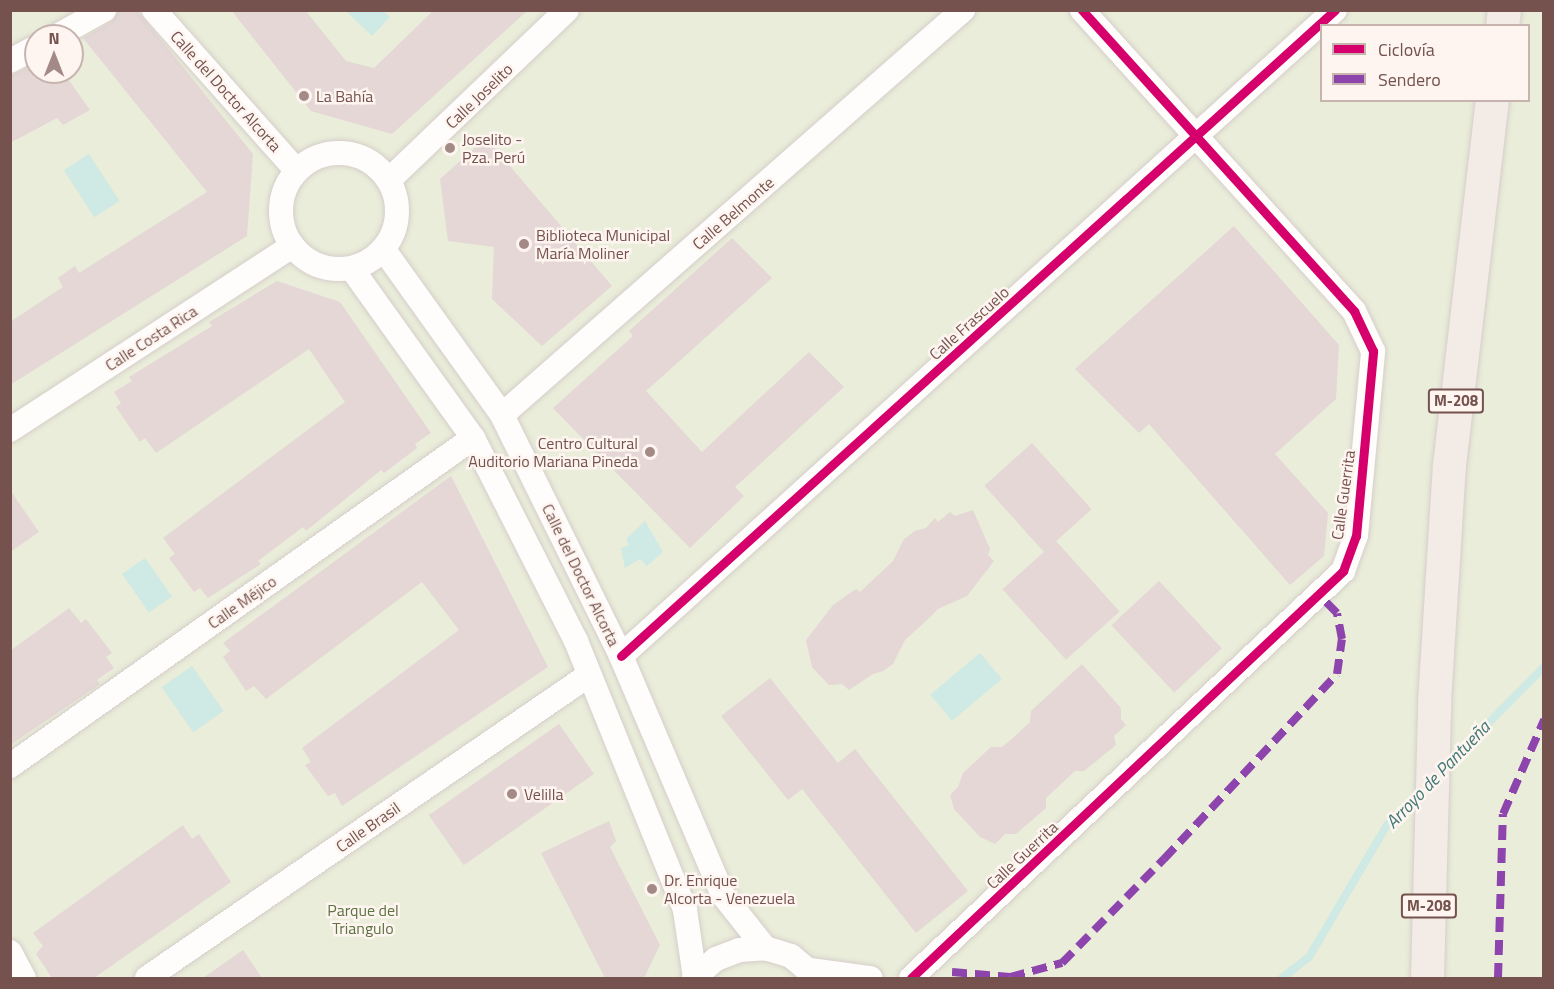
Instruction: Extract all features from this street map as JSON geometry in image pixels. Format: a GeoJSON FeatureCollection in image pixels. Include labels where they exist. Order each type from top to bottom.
{"type":"FeatureCollection","features":[{"type":"Feature","properties":{"kind":"main road","name":"M-208"},"geometry":{"type":"LineString","coordinates":[[1427,978],[1434,702],[1449,465],[1492,102]]}},
{"type":"Feature","properties":{"kind":"street"},"geometry":{"type":"LineString","coordinates":[[79,24],[104,10]]}},
{"type":"Feature","properties":{"kind":"street","name":"Calle del Doctor Alcorta"},"geometry":{"type":"LineString","coordinates":[[154,10],[297,171]]}},
{"type":"Feature","properties":{"kind":"street","name":"Calle Joselito"},"geometry":{"type":"LineString","coordinates":[[389,180],[567,10]]}},
{"type":"Feature","properties":{"kind":"street","name":"Calle Belmonte"},"geometry":{"type":"LineString","coordinates":[[502,415],[963,10]]}},
{"type":"Feature","properties":{"kind":"street","name":"Calle Guerrita"},"geometry":{"type":"LineString","coordinates":[[911,978],[1343,571],[1356,536],[1373,351],[1354,311],[1082,10]]}},
{"type":"Feature","properties":{"kind":"street","name":"Calle Frascuelo"},"geometry":{"type":"LineString","coordinates":[[621,656],[1335,10]]}},
{"type":"Feature","properties":{"kind":"street"},"geometry":{"type":"LineString","coordinates":[[10,61],[24,53]]}},
{"type":"Feature","properties":{"kind":"street"},"geometry":{"type":"LineString","coordinates":[[345,153],[370,161],[389,180],[398,216],[394,234],[384,250],[352,269],[330,269],[309,262],[292,246],[283,228],[281,208],[286,188],[297,171],[319,156],[345,153]]}},
{"type":"Feature","properties":{"kind":"street","name":"Calle Costa Rica"},"geometry":{"type":"LineString","coordinates":[[10,430],[292,246]]}},
{"type":"Feature","properties":{"kind":"street","name":"Calle del Doctor Alcorta"},"geometry":{"type":"LineString","coordinates":[[384,250],[502,415],[621,656],[723,895],[765,948]]}},
{"type":"Feature","properties":{"kind":"street","name":"Calle del Doctor Alcorta"},"geometry":{"type":"LineString","coordinates":[[352,269],[473,438],[589,675],[685,910],[694,978]]}},
{"type":"Feature","properties":{"kind":"street","name":"Calle Méjico"},"geometry":{"type":"LineString","coordinates":[[10,766],[473,438]]}},
{"type":"Feature","properties":{"kind":"street","name":"Calle Brasil"},"geometry":{"type":"LineString","coordinates":[[147,978],[589,675]]}},
{"type":"Feature","properties":{"kind":"street"},"geometry":{"type":"LineString","coordinates":[[694,978],[716,959],[739,950],[765,948],[791,956],[814,974],[870,978]]}},
{"type":"Feature","properties":{"kind":"street"},"geometry":{"type":"LineString","coordinates":[[10,952],[24,978]]}},
{"type":"Feature","properties":{"kind":"green space","name":"Parque del Triangulo"},"geometry":{"type":"Polygon","coordinates":[[[10,11],[1543,11],[1543,978],[11,978],[10,11]]]}},
{"type":"Feature","properties":{"kind":"water"},"geometry":{"type":"Polygon","coordinates":[[[346,11],[383,11],[390,17],[372,36],[346,11]]]}},
{"type":"Feature","properties":{"kind":"water"},"geometry":{"type":"Polygon","coordinates":[[[89,154],[119,201],[94,217],[64,170],[89,154]]]}},
{"type":"Feature","properties":{"kind":"water"},"geometry":{"type":"Polygon","coordinates":[[[645,521],[663,552],[647,566],[640,559],[625,568],[621,548],[629,545],[626,539],[645,521]]]}},
{"type":"Feature","properties":{"kind":"water"},"geometry":{"type":"Polygon","coordinates":[[[145,558],[172,597],[149,613],[122,574],[145,558]]]}},
{"type":"Feature","properties":{"kind":"water"},"geometry":{"type":"Polygon","coordinates":[[[980,653],[1002,679],[952,721],[930,695],[980,653]]]}},
{"type":"Feature","properties":{"kind":"water"},"geometry":{"type":"Polygon","coordinates":[[[192,666],[224,711],[193,732],[162,687],[192,666]]]}},
{"type":"Feature","properties":{"kind":"building"},"geometry":{"type":"Polygon","coordinates":[[[119,10],[137,10],[253,154],[247,236],[10,385],[10,322],[63,287],[58,278],[75,266],[79,273],[207,192],[84,39],[111,22],[119,10]]]}},
{"type":"Feature","properties":{"kind":"building"},"geometry":{"type":"Polygon","coordinates":[[[231,10],[305,10],[346,61],[374,68],[434,10],[528,10],[392,134],[311,111],[231,10]]]}},
{"type":"Feature","properties":{"kind":"building"},"geometry":{"type":"Polygon","coordinates":[[[24,69],[24,84],[72,84],[90,110],[63,125],[57,118],[10,143],[10,76],[24,69]]]}},
{"type":"Feature","properties":{"kind":"building","name":"Biblioteca Municipal María Moliner"},"geometry":{"type":"Polygon","coordinates":[[[486,138],[612,286],[542,346],[492,299],[494,247],[448,241],[440,179],[486,138]]]}},
{"type":"Feature","properties":{"kind":"building"},"geometry":{"type":"Polygon","coordinates":[[[1234,226],[1339,345],[1336,399],[1275,454],[1328,513],[1324,556],[1290,585],[1149,424],[1139,433],[1075,369],[1234,226]]]}},
{"type":"Feature","properties":{"kind":"building"},"geometry":{"type":"Polygon","coordinates":[[[732,238],[772,278],[646,391],[702,452],[809,352],[844,387],[735,487],[744,496],[690,548],[553,408],[633,336],[629,331],[732,238]]]}},
{"type":"Feature","properties":{"kind":"building"},"geometry":{"type":"Polygon","coordinates":[[[277,281],[340,302],[431,433],[415,444],[417,448],[384,473],[381,470],[306,531],[303,527],[258,561],[261,564],[208,598],[200,588],[194,592],[169,558],[175,554],[163,538],[345,402],[309,349],[156,453],[145,438],[140,442],[116,407],[121,403],[114,392],[132,381],[129,377],[212,326],[209,322],[277,281]]]}},
{"type":"Feature","properties":{"kind":"building"},"geometry":{"type":"Polygon","coordinates":[[[1032,443],[1092,509],[1044,552],[984,486],[1032,443]]]}},
{"type":"Feature","properties":{"kind":"building"},"geometry":{"type":"Polygon","coordinates":[[[451,476],[548,667],[342,806],[335,793],[328,796],[305,765],[311,762],[302,748],[459,630],[422,582],[266,699],[254,686],[246,691],[223,657],[230,651],[223,643],[451,476]]]}},
{"type":"Feature","properties":{"kind":"building"},"geometry":{"type":"Polygon","coordinates":[[[10,490],[39,532],[10,552],[10,490]]]}},
{"type":"Feature","properties":{"kind":"building"},"geometry":{"type":"Polygon","coordinates":[[[973,510],[990,549],[988,555],[994,561],[967,596],[938,609],[905,640],[893,664],[883,671],[873,674],[849,690],[842,684],[829,685],[812,667],[806,640],[833,605],[856,589],[860,592],[893,561],[904,539],[915,531],[926,528],[935,518],[938,522],[950,512],[955,516],[973,510]]]}},
{"type":"Feature","properties":{"kind":"building"},"geometry":{"type":"Polygon","coordinates":[[[1056,541],[1120,612],[1066,660],[1002,589],[1056,541]]]}},
{"type":"Feature","properties":{"kind":"building"},"geometry":{"type":"Polygon","coordinates":[[[1159,581],[1222,648],[1174,693],[1111,625],[1159,581]]]}},
{"type":"Feature","properties":{"kind":"building"},"geometry":{"type":"Polygon","coordinates":[[[69,608],[81,623],[86,619],[112,653],[106,657],[114,668],[97,680],[100,684],[10,745],[10,651],[69,608]]]}},
{"type":"Feature","properties":{"kind":"building"},"geometry":{"type":"Polygon","coordinates":[[[1082,664],[1121,708],[1121,719],[1126,725],[1114,736],[1116,745],[1084,771],[1075,771],[1046,798],[1046,808],[1016,834],[1005,834],[995,844],[980,837],[954,809],[950,795],[958,787],[963,773],[991,747],[1002,747],[1013,738],[1030,722],[1031,711],[1082,664]]]}},
{"type":"Feature","properties":{"kind":"building"},"geometry":{"type":"Polygon","coordinates":[[[770,678],[838,763],[855,749],[968,891],[916,933],[802,789],[788,800],[721,716],[770,678]]]}},
{"type":"Feature","properties":{"kind":"building","name":"Velilla"},"geometry":{"type":"Polygon","coordinates":[[[559,724],[594,774],[464,865],[429,815],[559,724]]]}},
{"type":"Feature","properties":{"kind":"building"},"geometry":{"type":"Polygon","coordinates":[[[609,821],[616,841],[610,847],[660,945],[644,978],[605,978],[541,853],[609,821]]]}},
{"type":"Feature","properties":{"kind":"building"},"geometry":{"type":"Polygon","coordinates":[[[183,825],[192,839],[199,834],[231,882],[94,978],[52,978],[36,954],[43,946],[33,933],[183,825]]]}},
{"type":"Feature","properties":{"kind":"building"},"geometry":{"type":"Polygon","coordinates":[[[243,950],[262,978],[203,978],[243,950]]]}},
{"type":"Feature","properties":{"kind":"waterway","name":"Arroyo de Pantueña"},"geometry":{"type":"LineString","coordinates":[[1443,769],[1544,667]]}},
{"type":"Feature","properties":{"kind":"waterway","name":"Arroyo de Pantueña"},"geometry":{"type":"LineString","coordinates":[[1282,978],[1309,957],[1387,825],[1423,789]]}},
{"type":"Feature","properties":{"kind":"marked path"},"geometry":{"type":"LineString","coordinates":[[952,972],[1010,977],[1062,963],[1164,859],[1337,674],[1342,639],[1337,613],[1318,594]]}},
{"type":"Feature","properties":{"kind":"marked path"},"geometry":{"type":"LineString","coordinates":[[1498,978],[1503,814],[1544,720]]}},
{"type":"Feature","properties":{"kind":"cycle path"},"geometry":{"type":"LineString","coordinates":[[911,978],[1343,571],[1356,536],[1373,351],[1354,311],[1082,10]]}},
{"type":"Feature","properties":{"kind":"cycle path"},"geometry":{"type":"LineString","coordinates":[[621,656],[1335,10]]}},
{"type":"Feature","properties":{"kind":"place","name":"La Bahía"},"geometry":{"type":"Point","coordinates":[304,96]}},
{"type":"Feature","properties":{"kind":"place","name":"Joselito - Pza. Perú"},"geometry":{"type":"Point","coordinates":[450,148]}},
{"type":"Feature","properties":{"kind":"place","name":"Biblioteca Municipal María Moliner"},"geometry":{"type":"Point","coordinates":[524,244]}},
{"type":"Feature","properties":{"kind":"place","name":"Centro Cultural Auditorio Mariana Pineda"},"geometry":{"type":"Point","coordinates":[650,452]}},
{"type":"Feature","properties":{"kind":"place","name":"Velilla"},"geometry":{"type":"Point","coordinates":[512,794]}},
{"type":"Feature","properties":{"kind":"place","name":"Dr. Enrique Alcorta - Venezuela"},"geometry":{"type":"Point","coordinates":[652,889]}}]}
